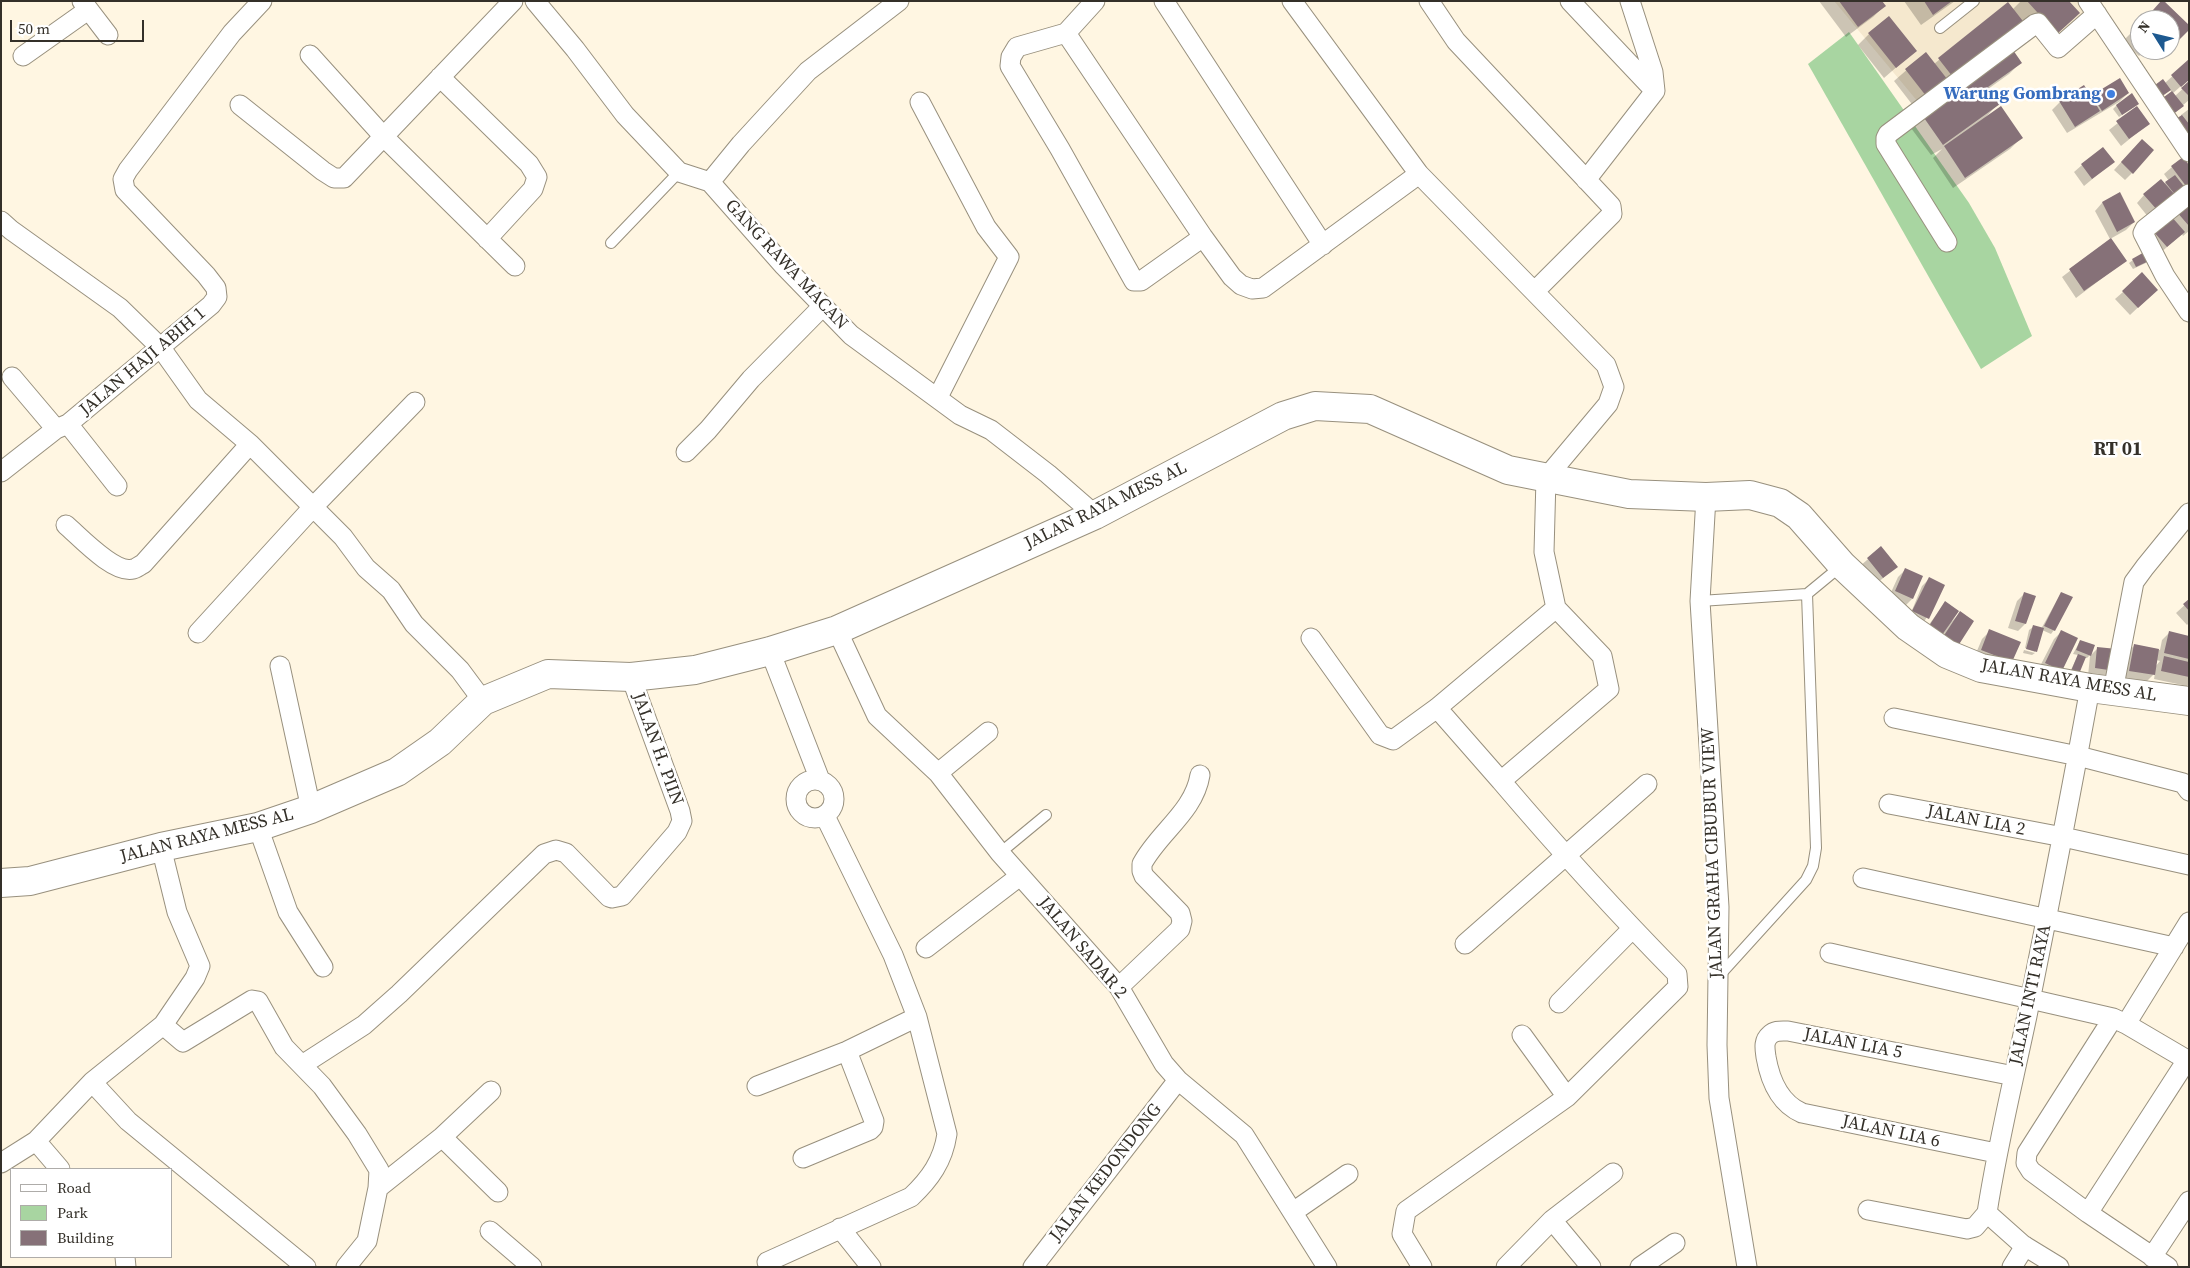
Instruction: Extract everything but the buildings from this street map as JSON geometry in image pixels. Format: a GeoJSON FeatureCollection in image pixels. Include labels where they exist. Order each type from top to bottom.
{"type":"FeatureCollection","features":[{"type":"Feature","properties":{"kind":"street","name":"JALAN HAJI ABIH 1"},"geometry":{"type":"LineString","coordinates":[[1,472],[62,427],[161,348],[211,306],[217,297],[216,288],[206,275],[125,190],[123,179],[232,32],[262,1]]}},
{"type":"Feature","properties":{"kind":"street"},"geometry":{"type":"LineString","coordinates":[[240,104],[323,171],[339,179],[349,174],[513,1]]}},
{"type":"Feature","properties":{"kind":"street"},"geometry":{"type":"LineString","coordinates":[[534,1],[575,48],[625,115],[679,172],[710,182],[741,144],[808,71],[899,1]]}},
{"type":"Feature","properties":{"kind":"street"},"geometry":{"type":"LineString","coordinates":[[1095,1],[1066,33],[1018,47],[1011,57],[1010,66],[1060,149],[1134,281],[1142,281],[1203,237]]}},
{"type":"Feature","properties":{"kind":"street"},"geometry":{"type":"LineString","coordinates":[[1164,1],[1322,245]]}},
{"type":"Feature","properties":{"kind":"street"},"geometry":{"type":"LineString","coordinates":[[1292,1],[1419,174],[1606,365],[1614,387],[1608,404],[1546,478],[1544,552],[1556,608],[1602,656],[1609,689],[1501,781]]}},
{"type":"Feature","properties":{"kind":"street"},"geometry":{"type":"LineString","coordinates":[[1429,1],[1456,41],[1611,206],[1612,214],[1535,291]]}},
{"type":"Feature","properties":{"kind":"street"},"geometry":{"type":"LineString","coordinates":[[1570,1],[1655,92]]}},
{"type":"Feature","properties":{"kind":"street"},"geometry":{"type":"LineString","coordinates":[[1586,180],[1655,92],[1653,72],[1630,1]]}},
{"type":"Feature","properties":{"kind":"street"},"geometry":{"type":"LineString","coordinates":[[23,56],[85,6],[108,35]]}},
{"type":"Feature","properties":{"kind":"street"},"geometry":{"type":"LineString","coordinates":[[1947,242],[1886,144],[1886,138],[1888,134],[2035,24],[2038,23],[2058,48],[2092,8],[2189,152]]}},
{"type":"Feature","properties":{"kind":"street"},"geometry":{"type":"LineString","coordinates":[[1066,33],[1232,277],[1242,285],[1252,289],[1263,288],[1419,174]]}},
{"type":"Feature","properties":{"kind":"street"},"geometry":{"type":"LineString","coordinates":[[310,56],[384,137],[515,266]]}},
{"type":"Feature","properties":{"kind":"street"},"geometry":{"type":"LineString","coordinates":[[440,77],[529,164],[537,176],[533,189],[487,239]]}},
{"type":"Feature","properties":{"kind":"street"},"geometry":{"type":"LineString","coordinates":[[920,102],[986,227],[1009,257],[938,397]]}},
{"type":"Feature","properties":{"kind":"street","name":"GANG RAWA MACAN"},"geometry":{"type":"LineString","coordinates":[[710,182],[822,307],[851,335],[960,415],[991,430],[1048,474],[1095,515]]}},
{"type":"Feature","properties":{"kind":"street"},"geometry":{"type":"LineString","coordinates":[[2189,194],[2145,229],[2143,233],[2165,276],[2189,312]]}},
{"type":"Feature","properties":{"kind":"street"},"geometry":{"type":"LineString","coordinates":[[1,221],[120,308],[161,348],[198,400],[250,444],[314,506],[343,537],[366,568],[391,590],[414,624],[460,670],[482,701]]}},
{"type":"Feature","properties":{"kind":"street"},"geometry":{"type":"LineString","coordinates":[[686,452],[708,430],[751,379],[822,307]]}},
{"type":"Feature","properties":{"kind":"street"},"geometry":{"type":"LineString","coordinates":[[12,377],[118,486]]}},
{"type":"Feature","properties":{"kind":"street"},"geometry":{"type":"LineString","coordinates":[[198,633],[314,506],[415,402]]}},
{"type":"Feature","properties":{"kind":"street","name":"JALAN RAYA MESS AL"},"geometry":{"type":"LineString","coordinates":[[1,883],[30,881],[160,847],[258,827],[311,809],[398,772],[440,742],[482,701],[548,674],[631,677],[695,670],[770,651],[837,630],[1095,515],[1283,416],[1315,406],[1370,409],[1508,470],[1546,478],[1629,494],[1706,497],[1750,495],[1780,503],[1799,516],[1842,565],[1908,627],[1947,654],[1981,668],[2101,689],[2189,701]]}},
{"type":"Feature","properties":{"kind":"street"},"geometry":{"type":"LineString","coordinates":[[66,525],[107,561],[124,569],[133,570],[143,564],[250,444]]}},
{"type":"Feature","properties":{"kind":"street","name":"JALAN GRAHA CIBUBUR VIEW"},"geometry":{"type":"LineString","coordinates":[[1706,497],[1700,600],[1719,907],[1717,1045],[1719,1098],[1747,1267]]}},
{"type":"Feature","properties":{"kind":"street","name":"JALAN INTI RAYA"},"geometry":{"type":"LineString","coordinates":[[1987,1213],[1996,1153],[2064,837],[2078,756],[2134,582],[2144,567],[2189,513]]}},
{"type":"Feature","properties":{"kind":"street"},"geometry":{"type":"LineString","coordinates":[[1311,638],[1380,735],[1393,740],[1437,708],[1556,608]]}},
{"type":"Feature","properties":{"kind":"street","name":"JALAN SADAR 2"},"geometry":{"type":"LineString","coordinates":[[837,630],[877,716],[938,773],[1000,854],[1119,987],[1164,1064],[1178,1080],[1244,1135],[1327,1267]]}},
{"type":"Feature","properties":{"kind":"street"},"geometry":{"type":"LineString","coordinates":[[770,651],[820,780]]}},
{"type":"Feature","properties":{"kind":"street"},"geometry":{"type":"LineString","coordinates":[[280,666],[311,809]]}},
{"type":"Feature","properties":{"kind":"street","name":"JALAN H. PIIN"},"geometry":{"type":"LineString","coordinates":[[302,1065],[364,1025],[399,994],[544,854],[556,850],[566,853],[608,897],[617,898],[622,896],[677,832],[682,821],[631,677]]}},
{"type":"Feature","properties":{"kind":"street"},"geometry":{"type":"LineString","coordinates":[[1422,1267],[1402,1234],[1406,1211],[1567,1097],[1678,987],[1677,974],[1632,929],[1566,857],[1437,708]]}},
{"type":"Feature","properties":{"kind":"street"},"geometry":{"type":"LineString","coordinates":[[1894,718],[2078,756],[2183,783],[2189,791]]}},
{"type":"Feature","properties":{"kind":"street"},"geometry":{"type":"LineString","coordinates":[[938,773],[988,732]]}},
{"type":"Feature","properties":{"kind":"street"},"geometry":{"type":"LineString","coordinates":[[1119,987],[1180,929],[1182,921],[1180,913],[1144,876],[1142,864],[1198,789],[1200,775]]}},
{"type":"Feature","properties":{"kind":"street"},"geometry":{"type":"LineString","coordinates":[[812,780],[820,780],[830,786],[834,797],[832,808],[825,816],[810,819],[802,815],[795,802],[796,794],[799,787],[812,780]]}},
{"type":"Feature","properties":{"kind":"street"},"geometry":{"type":"LineString","coordinates":[[1465,944],[1647,784]]}},
{"type":"Feature","properties":{"kind":"street","name":"JALAN LIA 2"},"geometry":{"type":"LineString","coordinates":[[1889,804],[2064,837],[2189,864]]}},
{"type":"Feature","properties":{"kind":"street"},"geometry":{"type":"LineString","coordinates":[[766,1265],[840,1228],[911,1197],[928,1181],[937,1167],[946,1147],[948,1134],[916,1017],[893,955],[825,816]]}},
{"type":"Feature","properties":{"kind":"street"},"geometry":{"type":"LineString","coordinates":[[258,827],[288,912],[323,966]]}},
{"type":"Feature","properties":{"kind":"street"},"geometry":{"type":"LineString","coordinates":[[1,1163],[36,1141],[92,1082],[163,1025],[195,978],[200,966],[177,912],[160,847]]}},
{"type":"Feature","properties":{"kind":"street"},"geometry":{"type":"LineString","coordinates":[[926,948],[1020,876]]}},
{"type":"Feature","properties":{"kind":"street"},"geometry":{"type":"LineString","coordinates":[[1863,878],[2174,947]]}},
{"type":"Feature","properties":{"kind":"street"},"geometry":{"type":"LineString","coordinates":[[2168,1267],[2088,1213],[2031,1171],[2026,1158],[2120,1021],[2174,947],[2189,922]]}},
{"type":"Feature","properties":{"kind":"street"},"geometry":{"type":"LineString","coordinates":[[1559,1003],[1632,929]]}},
{"type":"Feature","properties":{"kind":"street"},"geometry":{"type":"LineString","coordinates":[[1830,953],[2120,1021],[2188,1061],[2088,1213]]}},
{"type":"Feature","properties":{"kind":"street"},"geometry":{"type":"LineString","coordinates":[[163,1025],[183,1042],[252,1000],[258,1001],[284,1047],[322,1086],[357,1134],[379,1170],[378,1188],[367,1241],[346,1267]]}},
{"type":"Feature","properties":{"kind":"street"},"geometry":{"type":"LineString","coordinates":[[757,1086],[847,1051],[916,1017]]}},
{"type":"Feature","properties":{"kind":"street","name":"JALAN LIA 5"},"geometry":{"type":"LineString","coordinates":[[1788,1105],[1769,1077],[1764,1045],[1766,1040],[1776,1031],[1788,1031],[2014,1076]]}},
{"type":"Feature","properties":{"kind":"street"},"geometry":{"type":"LineString","coordinates":[[1522,1035],[1567,1097]]}},
{"type":"Feature","properties":{"kind":"street"},"geometry":{"type":"LineString","coordinates":[[803,1158],[874,1127],[874,1122],[847,1051]]}},
{"type":"Feature","properties":{"kind":"street","name":"JALAN KEDONDONG"},"geometry":{"type":"LineString","coordinates":[[1033,1267],[1178,1080]]}},
{"type":"Feature","properties":{"kind":"street"},"geometry":{"type":"LineString","coordinates":[[92,1082],[128,1121],[306,1267]]}},
{"type":"Feature","properties":{"kind":"street"},"geometry":{"type":"LineString","coordinates":[[378,1188],[442,1137],[491,1091]]}},
{"type":"Feature","properties":{"kind":"street","name":"JALAN LIA 6"},"geometry":{"type":"LineString","coordinates":[[1788,1105],[1802,1113],[1996,1153]]}},
{"type":"Feature","properties":{"kind":"street"},"geometry":{"type":"LineString","coordinates":[[442,1137],[498,1192]]}},
{"type":"Feature","properties":{"kind":"street"},"geometry":{"type":"LineString","coordinates":[[36,1141],[59,1168]]}},
{"type":"Feature","properties":{"kind":"street"},"geometry":{"type":"LineString","coordinates":[[1506,1267],[1552,1220],[1613,1173]]}},
{"type":"Feature","properties":{"kind":"street"},"geometry":{"type":"LineString","coordinates":[[1294,1212],[1348,1174]]}},
{"type":"Feature","properties":{"kind":"street"},"geometry":{"type":"LineString","coordinates":[[2152,1257],[2189,1201]]}},
{"type":"Feature","properties":{"kind":"street"},"geometry":{"type":"LineString","coordinates":[[1868,1210],[1967,1229],[1975,1227],[1987,1213],[2026,1246],[2059,1267]]}},
{"type":"Feature","properties":{"kind":"street"},"geometry":{"type":"LineString","coordinates":[[1552,1220],[1591,1267]]}},
{"type":"Feature","properties":{"kind":"street"},"geometry":{"type":"LineString","coordinates":[[840,1228],[871,1267]]}},
{"type":"Feature","properties":{"kind":"street"},"geometry":{"type":"LineString","coordinates":[[490,1231],[532,1267]]}},
{"type":"Feature","properties":{"kind":"street"},"geometry":{"type":"LineString","coordinates":[[1640,1267],[1675,1243]]}},
{"type":"Feature","properties":{"kind":"street"},"geometry":{"type":"LineString","coordinates":[[2012,1267],[2026,1246]]}},
{"type":"Feature","properties":{"kind":"lane"},"geometry":{"type":"LineString","coordinates":[[1940,28],[1974,1]]}},
{"type":"Feature","properties":{"kind":"lane"},"geometry":{"type":"LineString","coordinates":[[611,243],[679,172]]}},
{"type":"Feature","properties":{"kind":"lane"},"geometry":{"type":"LineString","coordinates":[[1700,600],[1807,594],[1842,565]]}},
{"type":"Feature","properties":{"kind":"lane"},"geometry":{"type":"LineString","coordinates":[[1719,976],[1806,880],[1813,866],[1816,848],[1807,594]]}},
{"type":"Feature","properties":{"kind":"lane"},"geometry":{"type":"LineString","coordinates":[[1000,854],[1046,815]]}},
{"type":"Feature","properties":{"kind":"shaded area"},"geometry":{"type":"Polygon","coordinates":[[[1834,1],[2081,1],[2090,14],[2057,42],[2038,19],[1923,108],[1834,1]]]}},
{"type":"Feature","properties":{"kind":"green space"},"geometry":{"type":"Polygon","coordinates":[[[1849,32],[1969,203],[1995,248],[2032,336],[1981,369],[1808,64],[1849,32]]]}},
{"type":"Feature","properties":{"kind":"place","name":"Warung Gombrang"},"geometry":{"type":"Point","coordinates":[2111,94]}},
{"type":"Feature","properties":{"kind":"district","name":"RT 01"},"geometry":{"type":"Point","coordinates":[2118,450]}}]}
